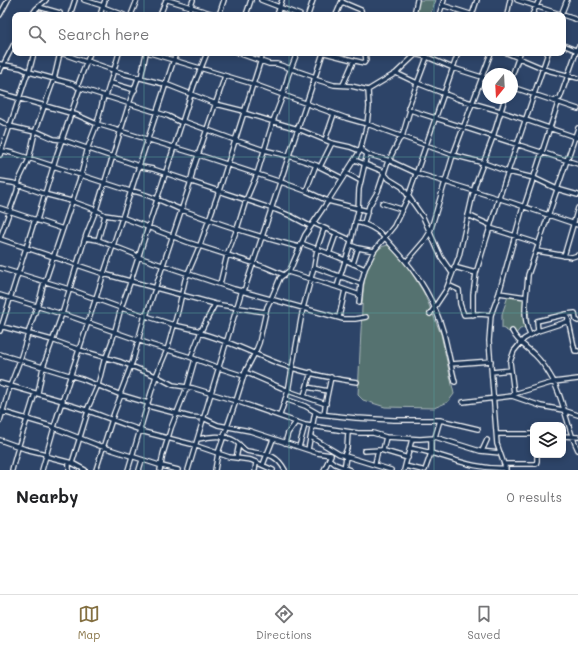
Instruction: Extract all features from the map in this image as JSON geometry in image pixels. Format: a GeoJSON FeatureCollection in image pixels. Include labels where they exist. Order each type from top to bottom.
{"type":"FeatureCollection","features":[{"type":"Feature","properties":{"kind":"street"},"geometry":{"type":"LineString","coordinates":[[0,15],[8,0]]}},
{"type":"Feature","properties":{"kind":"street"},"geometry":{"type":"LineString","coordinates":[[34,12],[46,0]]}},
{"type":"Feature","properties":{"kind":"street"},"geometry":{"type":"LineString","coordinates":[[71,12],[75,0]]}},
{"type":"Feature","properties":{"kind":"street"},"geometry":{"type":"LineString","coordinates":[[84,0],[116,12]]}},
{"type":"Feature","properties":{"kind":"street"},"geometry":{"type":"LineString","coordinates":[[101,12],[105,0]]}},
{"type":"Feature","properties":{"kind":"street"},"geometry":{"type":"LineString","coordinates":[[132,12],[137,0]]}},
{"type":"Feature","properties":{"kind":"street"},"geometry":{"type":"LineString","coordinates":[[161,12],[167,0],[208,12]]}},
{"type":"Feature","properties":{"kind":"street"},"geometry":{"type":"LineString","coordinates":[[189,12],[193,0]]}},
{"type":"Feature","properties":{"kind":"street"},"geometry":{"type":"LineString","coordinates":[[219,12],[224,0]]}},
{"type":"Feature","properties":{"kind":"street"},"geometry":{"type":"LineString","coordinates":[[247,12],[251,0]]}},
{"type":"Feature","properties":{"kind":"street"},"geometry":{"type":"LineString","coordinates":[[261,0],[292,12]]}},
{"type":"Feature","properties":{"kind":"street"},"geometry":{"type":"LineString","coordinates":[[278,12],[282,0]]}},
{"type":"Feature","properties":{"kind":"street"},"geometry":{"type":"LineString","coordinates":[[309,12],[313,0]]}},
{"type":"Feature","properties":{"kind":"street"},"geometry":{"type":"LineString","coordinates":[[415,12],[417,0]]}},
{"type":"Feature","properties":{"kind":"street"},"geometry":{"type":"LineString","coordinates":[[440,12],[444,0]]}},
{"type":"Feature","properties":{"kind":"street"},"geometry":{"type":"LineString","coordinates":[[473,12],[477,0]]}},
{"type":"Feature","properties":{"kind":"street"},"geometry":{"type":"LineString","coordinates":[[508,12],[510,0]]}},
{"type":"Feature","properties":{"kind":"street"},"geometry":{"type":"LineString","coordinates":[[517,0],[552,12]]}},
{"type":"Feature","properties":{"kind":"street"},"geometry":{"type":"LineString","coordinates":[[534,12],[539,0]]}},
{"type":"Feature","properties":{"kind":"street"},"geometry":{"type":"LineString","coordinates":[[563,12],[567,0]]}},
{"type":"Feature","properties":{"kind":"street"},"geometry":{"type":"LineString","coordinates":[[337,12],[342,1],[361,10],[361,12]]}},
{"type":"Feature","properties":{"kind":"street"},"geometry":{"type":"LineString","coordinates":[[442,5],[463,12]]}},
{"type":"Feature","properties":{"kind":"street"},"geometry":{"type":"LineString","coordinates":[[39,7],[54,12]]}},
{"type":"Feature","properties":{"kind":"street"},"geometry":{"type":"LineString","coordinates":[[566,16],[578,20]]}},
{"type":"Feature","properties":{"kind":"street"},"geometry":{"type":"LineString","coordinates":[[410,448],[478,467],[496,470],[506,469],[497,444],[489,342],[491,315],[550,129],[556,102],[560,98],[578,49],[566,46]]}},
{"type":"Feature","properties":{"kind":"street"},"geometry":{"type":"LineString","coordinates":[[0,71],[2,64],[12,47]]}},
{"type":"Feature","properties":{"kind":"street"},"geometry":{"type":"LineString","coordinates":[[33,56],[29,72],[0,152],[16,154],[104,183],[134,191],[262,238],[317,249],[364,269]]}},
{"type":"Feature","properties":{"kind":"street"},"geometry":{"type":"LineString","coordinates":[[59,56],[54,79],[35,132],[29,159],[19,180],[0,238],[53,258],[78,264],[104,274],[131,280],[215,304],[237,309],[265,312]]}},
{"type":"Feature","properties":{"kind":"street"},"geometry":{"type":"LineString","coordinates":[[69,56],[166,85],[216,104],[298,129],[332,143],[360,150],[416,173],[499,198],[578,225]]}},
{"type":"Feature","properties":{"kind":"street"},"geometry":{"type":"LineString","coordinates":[[89,56],[78,87],[72,114],[26,248],[1,328],[52,340],[131,366],[156,376],[167,383],[236,401],[280,415],[305,425],[348,432],[373,433],[386,437],[412,439],[431,439],[435,437],[482,451],[500,453]]}},
{"type":"Feature","properties":{"kind":"street"},"geometry":{"type":"LineString","coordinates":[[0,421],[1,412],[20,360],[44,282],[81,175],[88,149],[119,56]]}},
{"type":"Feature","properties":{"kind":"street"},"geometry":{"type":"LineString","coordinates":[[12,470],[43,367],[62,314],[129,104],[140,78],[145,56]]}},
{"type":"Feature","properties":{"kind":"street"},"geometry":{"type":"LineString","coordinates":[[159,56],[253,84],[453,155],[484,163],[508,172],[534,178],[557,189],[578,195]]}},
{"type":"Feature","properties":{"kind":"street"},"geometry":{"type":"LineString","coordinates":[[42,470],[45,455],[121,218],[175,56]]}},
{"type":"Feature","properties":{"kind":"street"},"geometry":{"type":"LineString","coordinates":[[69,470],[70,463],[98,385],[105,357],[115,332],[121,308],[175,148],[191,95],[206,56]]}},
{"type":"Feature","properties":{"kind":"street"},"geometry":{"type":"LineString","coordinates":[[246,56],[269,64],[277,64],[291,68],[334,85],[343,85],[368,90],[396,73],[414,56]]}},
{"type":"Feature","properties":{"kind":"street"},"geometry":{"type":"LineString","coordinates":[[128,470],[156,376],[167,350],[184,280],[200,245],[219,191],[262,56]]}},
{"type":"Feature","properties":{"kind":"street"},"geometry":{"type":"LineString","coordinates":[[220,284],[227,255],[246,200],[257,174],[296,56]]}},
{"type":"Feature","properties":{"kind":"street"},"geometry":{"type":"LineString","coordinates":[[188,470],[243,290],[272,209],[307,104],[314,78],[323,56]]}},
{"type":"Feature","properties":{"kind":"street"},"geometry":{"type":"LineString","coordinates":[[337,56],[364,62],[365,56]]}},
{"type":"Feature","properties":{"kind":"street"},"geometry":{"type":"LineString","coordinates":[[364,224],[368,211],[378,191],[384,172],[399,140],[402,137],[410,110],[408,108],[426,56]]}},
{"type":"Feature","properties":{"kind":"street"},"geometry":{"type":"LineString","coordinates":[[407,261],[430,232],[438,208],[444,181],[482,78],[452,68],[428,56]]}},
{"type":"Feature","properties":{"kind":"street"},"geometry":{"type":"LineString","coordinates":[[352,292],[359,303],[364,269],[374,251],[394,226],[408,197],[457,56]]}},
{"type":"Feature","properties":{"kind":"street"},"geometry":{"type":"LineString","coordinates":[[486,68],[490,56]]}},
{"type":"Feature","properties":{"kind":"street"},"geometry":{"type":"LineString","coordinates":[[515,68],[518,56]]}},
{"type":"Feature","properties":{"kind":"street"},"geometry":{"type":"LineString","coordinates":[[522,56],[543,68],[578,78]]}},
{"type":"Feature","properties":{"kind":"street"},"geometry":{"type":"LineString","coordinates":[[472,315],[476,274],[499,198],[547,56]]}},
{"type":"Feature","properties":{"kind":"street"},"geometry":{"type":"LineString","coordinates":[[343,85],[354,60]]}},
{"type":"Feature","properties":{"kind":"street"},"geometry":{"type":"LineString","coordinates":[[2,64],[21,68],[29,72],[73,84],[78,87],[168,116],[264,150],[316,165],[342,178]]}},
{"type":"Feature","properties":{"kind":"street"},"geometry":{"type":"LineString","coordinates":[[396,73],[443,94],[472,104],[500,111],[576,138]]}},
{"type":"Feature","properties":{"kind":"street"},"geometry":{"type":"LineString","coordinates":[[96,470],[225,76]]}},
{"type":"Feature","properties":{"kind":"street"},"geometry":{"type":"LineString","coordinates":[[111,83],[135,90]]}},
{"type":"Feature","properties":{"kind":"street"},"geometry":{"type":"LineString","coordinates":[[518,89],[578,109]]}},
{"type":"Feature","properties":{"kind":"street"},"geometry":{"type":"LineString","coordinates":[[215,470],[218,453],[225,437],[244,374],[255,353],[268,303],[272,299],[280,278],[288,272],[311,225],[355,160],[360,150],[367,124],[369,107],[368,90]]}},
{"type":"Feature","properties":{"kind":"street"},"geometry":{"type":"LineString","coordinates":[[0,93],[72,114],[97,124],[227,164],[306,191],[328,201],[368,211]]}},
{"type":"Feature","properties":{"kind":"street"},"geometry":{"type":"LineString","coordinates":[[430,314],[448,285],[462,243],[474,190],[493,137],[503,104]]}},
{"type":"Feature","properties":{"kind":"street"},"geometry":{"type":"LineString","coordinates":[[410,110],[578,164]]}},
{"type":"Feature","properties":{"kind":"street"},"geometry":{"type":"LineString","coordinates":[[325,140],[334,114]]}},
{"type":"Feature","properties":{"kind":"street"},"geometry":{"type":"LineString","coordinates":[[0,121],[9,126],[62,140],[272,209],[336,234],[358,248],[374,251]]}},
{"type":"Feature","properties":{"kind":"street"},"geometry":{"type":"LineString","coordinates":[[530,335],[527,324],[526,297],[528,275],[567,160],[576,138],[578,128]]}},
{"type":"Feature","properties":{"kind":"street"},"geometry":{"type":"LineString","coordinates":[[320,167],[332,143]]}},
{"type":"Feature","properties":{"kind":"street"},"geometry":{"type":"LineString","coordinates":[[337,287],[351,243],[358,195],[367,154]]}},
{"type":"Feature","properties":{"kind":"street"},"geometry":{"type":"LineString","coordinates":[[355,160],[384,172],[389,179],[402,187],[408,197],[419,209],[441,257],[452,273]]}},
{"type":"Feature","properties":{"kind":"street"},"geometry":{"type":"LineString","coordinates":[[306,191],[316,165]]}},
{"type":"Feature","properties":{"kind":"street"},"geometry":{"type":"LineString","coordinates":[[346,172],[361,180]]}},
{"type":"Feature","properties":{"kind":"street"},"geometry":{"type":"LineString","coordinates":[[0,181],[13,183],[18,186],[71,201],[105,215],[124,218],[173,237],[253,263],[284,276]]}},
{"type":"Feature","properties":{"kind":"street"},"geometry":{"type":"LineString","coordinates":[[382,204],[402,209]]}},
{"type":"Feature","properties":{"kind":"street"},"geometry":{"type":"LineString","coordinates":[[0,208],[63,229]]}},
{"type":"Feature","properties":{"kind":"street"},"geometry":{"type":"LineString","coordinates":[[564,256],[578,208]]}},
{"type":"Feature","properties":{"kind":"street"},"geometry":{"type":"LineString","coordinates":[[98,240],[105,215]]}},
{"type":"Feature","properties":{"kind":"street"},"geometry":{"type":"LineString","coordinates":[[468,216],[490,227],[539,245]]}},
{"type":"Feature","properties":{"kind":"street"},"geometry":{"type":"LineString","coordinates":[[355,222],[378,230],[407,261],[426,291],[443,333],[455,382]]}},
{"type":"Feature","properties":{"kind":"street"},"geometry":{"type":"LineString","coordinates":[[280,415],[288,391],[303,308],[317,249],[324,229]]}},
{"type":"Feature","properties":{"kind":"street"},"geometry":{"type":"LineString","coordinates":[[330,254],[336,234]]}},
{"type":"Feature","properties":{"kind":"street"},"geometry":{"type":"LineString","coordinates":[[85,238],[98,240],[138,257],[220,284],[303,308],[339,317],[355,319],[366,317]]}},
{"type":"Feature","properties":{"kind":"street"},"geometry":{"type":"LineString","coordinates":[[353,264],[358,248]]}},
{"type":"Feature","properties":{"kind":"street"},"geometry":{"type":"LineString","coordinates":[[537,251],[572,257],[578,255]]}},
{"type":"Feature","properties":{"kind":"street"},"geometry":{"type":"LineString","coordinates":[[314,266],[361,284]]}},
{"type":"Feature","properties":{"kind":"street"},"geometry":{"type":"LineString","coordinates":[[454,267],[476,274]]}},
{"type":"Feature","properties":{"kind":"street"},"geometry":{"type":"LineString","coordinates":[[0,268],[69,289],[174,325],[228,341],[292,368],[357,382]]}},
{"type":"Feature","properties":{"kind":"street"},"geometry":{"type":"LineString","coordinates":[[288,272],[311,278],[360,295]]}},
{"type":"Feature","properties":{"kind":"street"},"geometry":{"type":"LineString","coordinates":[[448,285],[459,290],[460,304],[463,315],[491,315]]}},
{"type":"Feature","properties":{"kind":"street"},"geometry":{"type":"LineString","coordinates":[[339,317],[345,290]]}},
{"type":"Feature","properties":{"kind":"street"},"geometry":{"type":"LineString","coordinates":[[499,293],[526,297]]}},
{"type":"Feature","properties":{"kind":"street"},"geometry":{"type":"LineString","coordinates":[[0,295],[88,322],[219,368],[244,374],[326,404]]}},
{"type":"Feature","properties":{"kind":"street"},"geometry":{"type":"LineString","coordinates":[[161,468],[163,454],[187,387],[193,358],[201,332],[215,304]]}},
{"type":"Feature","properties":{"kind":"street"},"geometry":{"type":"LineString","coordinates":[[538,330],[536,321],[567,314],[575,313],[576,320],[578,321]]}},
{"type":"Feature","properties":{"kind":"street"},"geometry":{"type":"LineString","coordinates":[[567,314],[576,351],[578,351]]}},
{"type":"Feature","properties":{"kind":"street"},"geometry":{"type":"LineString","coordinates":[[513,395],[510,362],[512,355],[521,343],[538,330],[569,321]]}},
{"type":"Feature","properties":{"kind":"street"},"geometry":{"type":"LineString","coordinates":[[512,331],[521,343],[535,355],[550,373],[571,437],[578,450]]}},
{"type":"Feature","properties":{"kind":"street"},"geometry":{"type":"LineString","coordinates":[[0,354],[71,375],[121,395],[177,413],[203,418],[218,425],[250,431],[300,447],[330,457],[335,464],[344,469],[350,470]]}},
{"type":"Feature","properties":{"kind":"street"},"geometry":{"type":"LineString","coordinates":[[451,364],[491,361]]}},
{"type":"Feature","properties":{"kind":"street"},"geometry":{"type":"LineString","coordinates":[[492,372],[511,370]]}},
{"type":"Feature","properties":{"kind":"street"},"geometry":{"type":"LineString","coordinates":[[304,396],[311,372]]}},
{"type":"Feature","properties":{"kind":"street"},"geometry":{"type":"LineString","coordinates":[[324,414],[331,377]]}},
{"type":"Feature","properties":{"kind":"street"},"geometry":{"type":"LineString","coordinates":[[463,402],[494,399],[513,395],[554,382],[578,379]]}},
{"type":"Feature","properties":{"kind":"street"},"geometry":{"type":"LineString","coordinates":[[0,383],[78,406],[120,424],[218,453],[256,462],[274,470]]}},
{"type":"Feature","properties":{"kind":"street"},"geometry":{"type":"LineString","coordinates":[[307,387],[328,391]]}},
{"type":"Feature","properties":{"kind":"street"},"geometry":{"type":"LineString","coordinates":[[513,395],[541,406],[563,410],[578,415]]}},
{"type":"Feature","properties":{"kind":"street"},"geometry":{"type":"LineString","coordinates":[[285,399],[324,414],[394,420],[440,420],[478,429]]}},
{"type":"Feature","properties":{"kind":"street"},"geometry":{"type":"LineString","coordinates":[[1,412],[54,428],[104,448],[142,460],[161,468],[178,470]]}},
{"type":"Feature","properties":{"kind":"street"},"geometry":{"type":"LineString","coordinates":[[308,450],[316,412]]}},
{"type":"Feature","properties":{"kind":"street"},"geometry":{"type":"LineString","coordinates":[[435,437],[440,420]]}},
{"type":"Feature","properties":{"kind":"street"},"geometry":{"type":"LineString","coordinates":[[285,443],[288,433],[296,422]]}},
{"type":"Feature","properties":{"kind":"street"},"geometry":{"type":"LineString","coordinates":[[300,447],[305,425]]}},
{"type":"Feature","properties":{"kind":"street"},"geometry":{"type":"LineString","coordinates":[[344,469],[348,432]]}},
{"type":"Feature","properties":{"kind":"street"},"geometry":{"type":"LineString","coordinates":[[497,434],[530,434]]}},
{"type":"Feature","properties":{"kind":"street"},"geometry":{"type":"LineString","coordinates":[[198,439],[212,436],[225,437],[233,440],[247,451],[278,459],[285,470]]}},
{"type":"Feature","properties":{"kind":"street"},"geometry":{"type":"LineString","coordinates":[[566,436],[578,437]]}},
{"type":"Feature","properties":{"kind":"street"},"geometry":{"type":"LineString","coordinates":[[311,437],[333,451],[345,456],[391,470]]}},
{"type":"Feature","properties":{"kind":"street"},"geometry":{"type":"LineString","coordinates":[[383,450],[386,437]]}},
{"type":"Feature","properties":{"kind":"street"},"geometry":{"type":"LineString","coordinates":[[265,467],[266,455],[270,450],[273,439]]}},
{"type":"Feature","properties":{"kind":"street"},"geometry":{"type":"LineString","coordinates":[[412,439],[405,468],[423,470],[431,453],[431,439]]}},
{"type":"Feature","properties":{"kind":"street"},"geometry":{"type":"LineString","coordinates":[[0,440],[70,463],[86,470]]}},
{"type":"Feature","properties":{"kind":"street"},"geometry":{"type":"LineString","coordinates":[[482,451],[487,440]]}},
{"type":"Feature","properties":{"kind":"street"},"geometry":{"type":"LineString","coordinates":[[236,458],[239,444]]}},
{"type":"Feature","properties":{"kind":"street"},"geometry":{"type":"LineString","coordinates":[[375,464],[378,450]]}},
{"type":"Feature","properties":{"kind":"street"},"geometry":{"type":"LineString","coordinates":[[364,451],[383,450],[408,458]]}},
{"type":"Feature","properties":{"kind":"street"},"geometry":{"type":"LineString","coordinates":[[324,470],[333,451]]}},
{"type":"Feature","properties":{"kind":"street"},"geometry":{"type":"LineString","coordinates":[[504,464],[536,464],[537,458]]}},
{"type":"Feature","properties":{"kind":"street"},"geometry":{"type":"LineString","coordinates":[[139,470],[142,460]]}},
{"type":"Feature","properties":{"kind":"street"},"geometry":{"type":"LineString","coordinates":[[255,470],[256,462]]}},
{"type":"Feature","properties":{"kind":"green space"},"geometry":{"type":"Polygon","coordinates":[[[416,0],[436,0],[431,12],[416,12],[416,0]]]}},
{"type":"Feature","properties":{"kind":"green space"},"geometry":{"type":"Polygon","coordinates":[[[388,245],[405,262],[424,293],[441,334],[454,394],[448,402],[434,408],[385,407],[363,400],[358,395],[364,281],[367,268],[372,257],[379,249],[388,245]]]}},
{"type":"Feature","properties":{"kind":"green space"},"geometry":{"type":"Polygon","coordinates":[[[508,296],[528,297],[529,327],[520,329],[515,335],[502,328],[502,314],[508,296]]]}}]}
